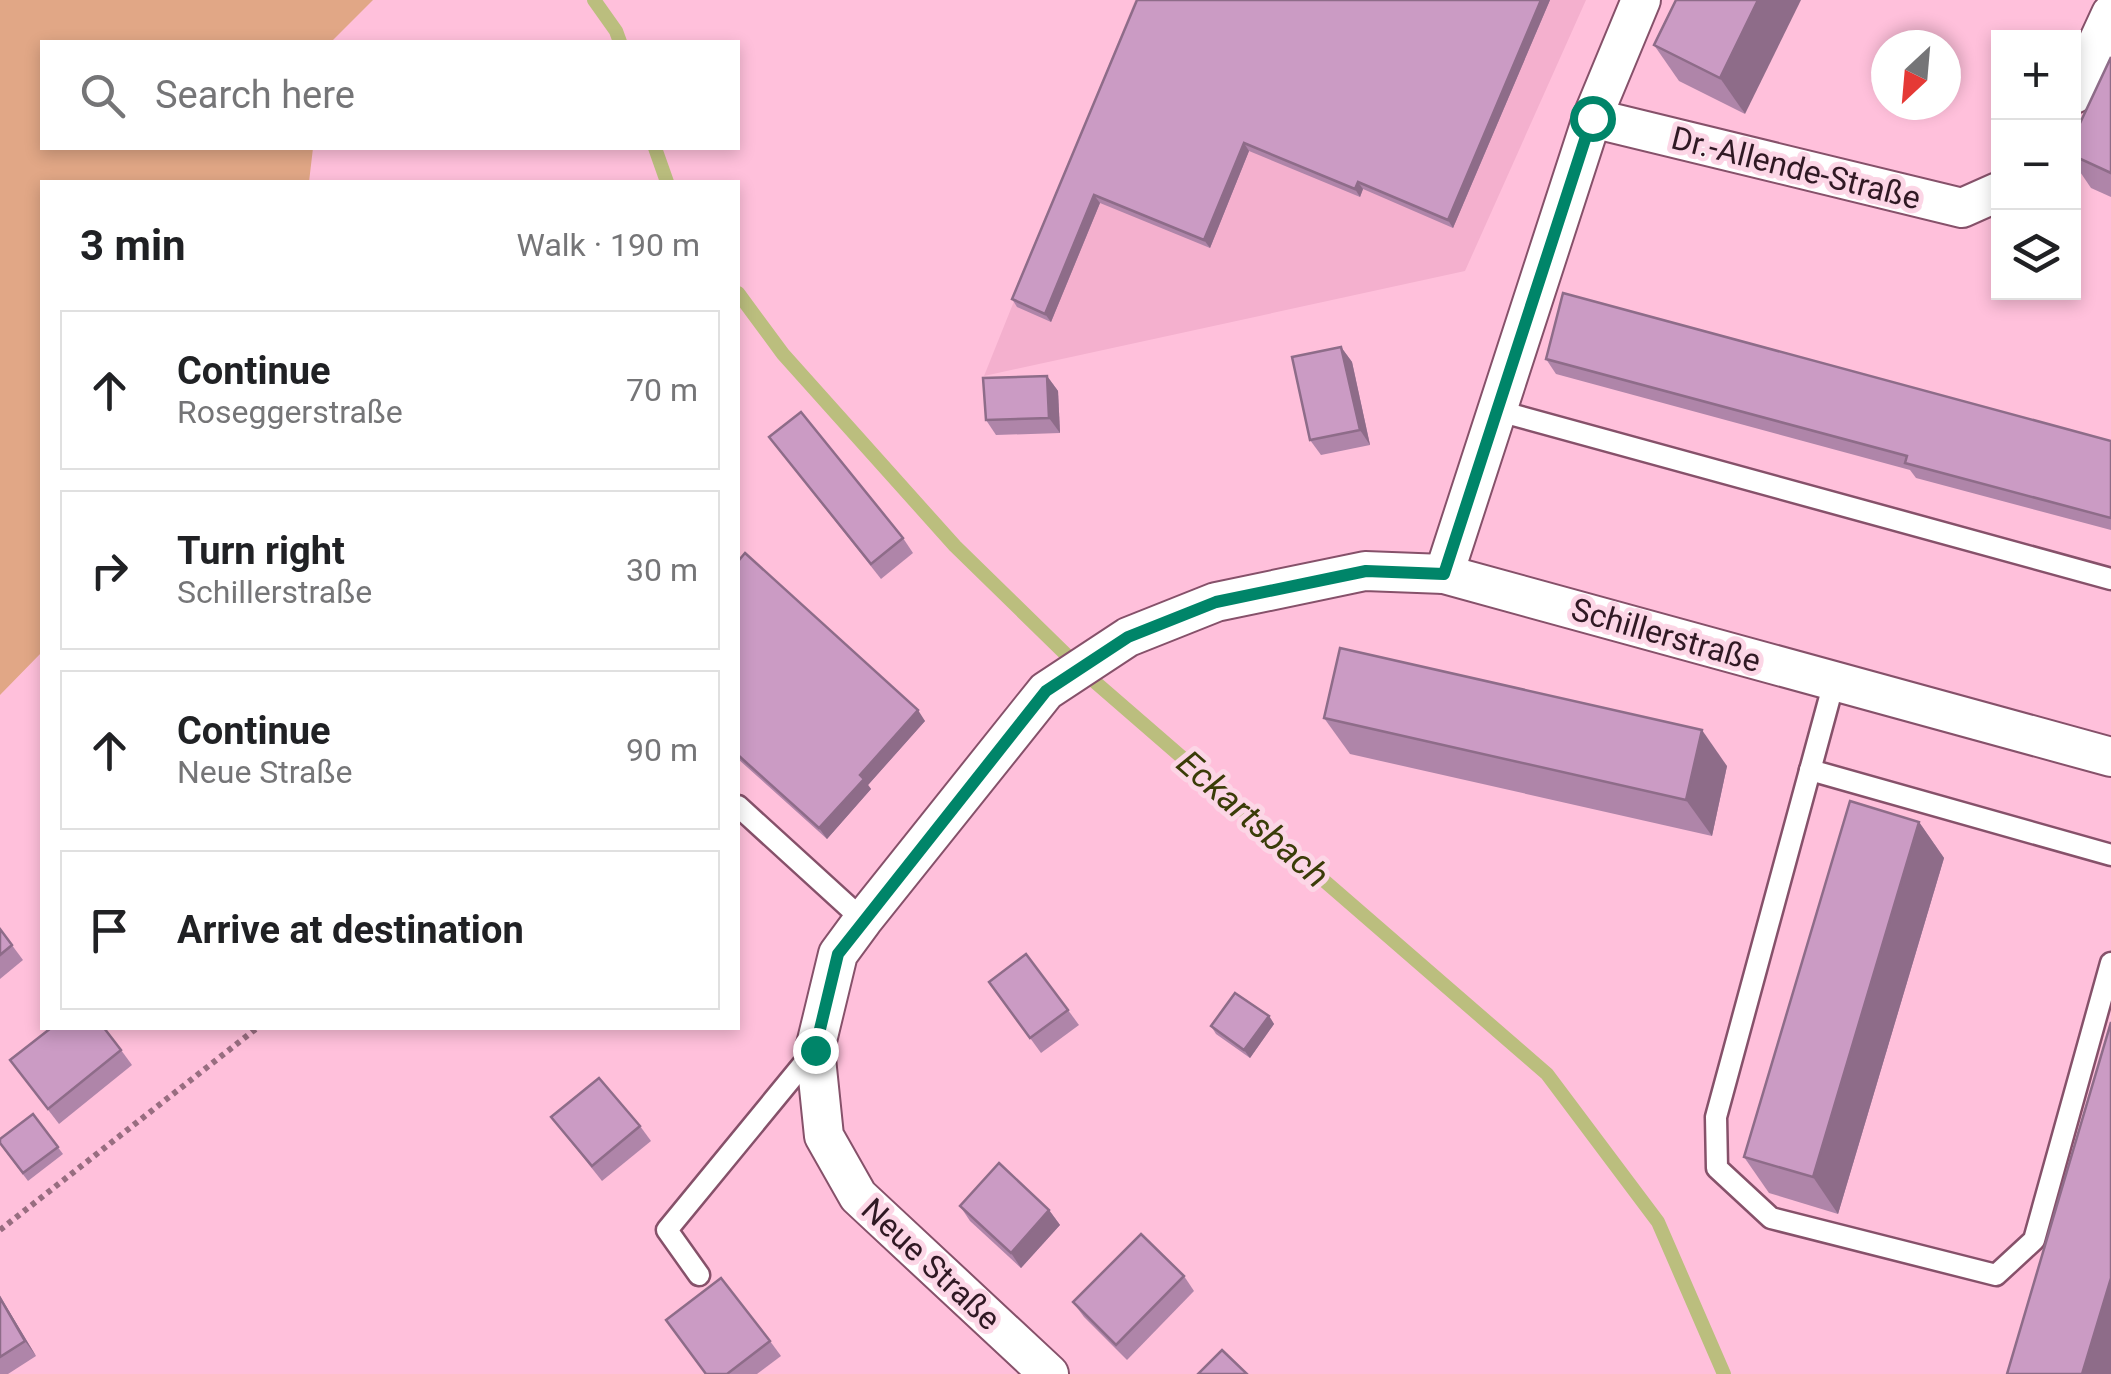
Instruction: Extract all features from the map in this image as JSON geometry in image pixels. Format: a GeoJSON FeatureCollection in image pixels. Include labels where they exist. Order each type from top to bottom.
{"type":"FeatureCollection","features":[{"type":"Feature","properties":{"kind":"street"},"geometry":{"type":"LineString","coordinates":[[1444,574],[1592,118],[1641,0]]}},
{"type":"Feature","properties":{"kind":"street"},"geometry":{"type":"LineString","coordinates":[[2081,79],[2111,14]]}},
{"type":"Feature","properties":{"kind":"street","name":"Dr.-Allende-Straße"},"geometry":{"type":"LineString","coordinates":[[1592,118],[1962,208],[1991,195]]}},
{"type":"Feature","properties":{"kind":"street","name":"Schillerstraße"},"geometry":{"type":"LineString","coordinates":[[1216,602],[1366,571],[1444,574],[2111,757]]}},
{"type":"Feature","properties":{"kind":"street","name":"Neue Straße"},"geometry":{"type":"LineString","coordinates":[[1049,1374],[858,1196],[824,1136],[815,1050],[838,954],[1046,691],[1128,637],[1216,602]]}},
{"type":"Feature","properties":{"kind":"lane"},"geometry":{"type":"LineString","coordinates":[[1499,411],[2111,579]]}},
{"type":"Feature","properties":{"kind":"lane"},"geometry":{"type":"LineString","coordinates":[[1834,682],[1716,1117],[1717,1168],[1771,1218],[1996,1275],[2034,1240],[2111,963]]}},
{"type":"Feature","properties":{"kind":"lane"},"geometry":{"type":"LineString","coordinates":[[1810,770],[2111,855]]}},
{"type":"Feature","properties":{"kind":"lane"},"geometry":{"type":"LineString","coordinates":[[740,808],[863,920]]}},
{"type":"Feature","properties":{"kind":"lane"},"geometry":{"type":"LineString","coordinates":[[699,1275],[667,1230],[815,1050]]}},
{"type":"Feature","properties":{"kind":"path"},"geometry":{"type":"LineString","coordinates":[[0,1230],[254,1030]]}},
{"type":"Feature","properties":{"kind":"shaded area"},"geometry":{"type":"Polygon","coordinates":[[[0,0],[373,0],[333,40],[40,40],[40,150],[313,150],[309,180],[40,180],[40,654],[0,695],[0,0]]]}},
{"type":"Feature","properties":{"kind":"shaded area"},"geometry":{"type":"Polygon","coordinates":[[[1135,0],[1586,0],[1465,271],[984,376],[1135,0]]]}},
{"type":"Feature","properties":{"kind":"building"},"geometry":{"type":"Polygon","coordinates":[[[1137,0],[1541,0],[1448,220],[1358,182],[1355,189],[1244,143],[1204,240],[1094,195],[1045,314],[1012,299],[1137,0]]]}},
{"type":"Feature","properties":{"kind":"building"},"geometry":{"type":"Polygon","coordinates":[[[1676,0],[1758,0],[1720,78],[1654,45],[1676,0]]]}},
{"type":"Feature","properties":{"kind":"building"},"geometry":{"type":"Polygon","coordinates":[[[2111,57],[2111,173],[2081,159],[2081,121],[2111,57]]]}},
{"type":"Feature","properties":{"kind":"building"},"geometry":{"type":"Polygon","coordinates":[[[1563,293],[2111,441],[2111,518],[1905,463],[1907,456],[1546,359],[1563,293]]]}},
{"type":"Feature","properties":{"kind":"building"},"geometry":{"type":"Polygon","coordinates":[[[1341,347],[1360,430],[1310,440],[1292,357],[1341,347]]]}},
{"type":"Feature","properties":{"kind":"building"},"geometry":{"type":"Polygon","coordinates":[[[1047,376],[1049,418],[986,420],[983,378],[1047,376]]]}},
{"type":"Feature","properties":{"kind":"building"},"geometry":{"type":"Polygon","coordinates":[[[801,412],[903,538],[871,564],[769,437],[801,412]]]}},
{"type":"Feature","properties":{"kind":"building"},"geometry":{"type":"Polygon","coordinates":[[[745,553],[918,710],[819,828],[740,757],[740,559],[745,553]]]}},
{"type":"Feature","properties":{"kind":"building"},"geometry":{"type":"Polygon","coordinates":[[[1340,648],[1702,730],[1686,800],[1324,718],[1340,648]]]}},
{"type":"Feature","properties":{"kind":"building"},"geometry":{"type":"Polygon","coordinates":[[[1850,801],[1919,822],[1813,1177],[1744,1157],[1850,801]]]}},
{"type":"Feature","properties":{"kind":"building"},"geometry":{"type":"Polygon","coordinates":[[[0,929],[12,945],[0,955],[0,929]]]}},
{"type":"Feature","properties":{"kind":"building"},"geometry":{"type":"Polygon","coordinates":[[[1026,954],[1068,1010],[1030,1038],[989,982],[1026,954]]]}},
{"type":"Feature","properties":{"kind":"building"},"geometry":{"type":"Polygon","coordinates":[[[1235,993],[1269,1016],[1244,1050],[1211,1026],[1235,993]]]}},
{"type":"Feature","properties":{"kind":"building"},"geometry":{"type":"Polygon","coordinates":[[[2111,1022],[2111,1278],[2082,1374],[2007,1374],[2111,1022]]]}},
{"type":"Feature","properties":{"kind":"building"},"geometry":{"type":"Polygon","coordinates":[[[48,1030],[106,1030],[121,1050],[48,1109],[10,1060],[48,1030]]]}},
{"type":"Feature","properties":{"kind":"building"},"geometry":{"type":"Polygon","coordinates":[[[599,1078],[640,1126],[592,1166],[551,1117],[599,1078]]]}},
{"type":"Feature","properties":{"kind":"building"},"geometry":{"type":"Polygon","coordinates":[[[33,1114],[58,1147],[23,1173],[0,1139],[33,1114]]]}},
{"type":"Feature","properties":{"kind":"building"},"geometry":{"type":"Polygon","coordinates":[[[999,1163],[1049,1210],[1011,1253],[960,1206],[999,1163]]]}},
{"type":"Feature","properties":{"kind":"building"},"geometry":{"type":"Polygon","coordinates":[[[1141,1234],[1184,1276],[1116,1345],[1073,1302],[1141,1234]]]}},
{"type":"Feature","properties":{"kind":"building"},"geometry":{"type":"Polygon","coordinates":[[[721,1278],[770,1341],[727,1374],[706,1374],[666,1320],[721,1278]]]}},
{"type":"Feature","properties":{"kind":"building"},"geometry":{"type":"Polygon","coordinates":[[[0,1298],[25,1341],[0,1357],[0,1298]]]}},
{"type":"Feature","properties":{"kind":"building"},"geometry":{"type":"Polygon","coordinates":[[[1222,1350],[1247,1374],[1198,1374],[1222,1350]]]}},
{"type":"Feature","properties":{"kind":"waterway","name":"Eckartsbach"},"geometry":{"type":"LineString","coordinates":[[594,0],[619,40]]}},
{"type":"Feature","properties":{"kind":"waterway","name":"Eckartsbach"},"geometry":{"type":"LineString","coordinates":[[656,150],[666,180]]}},
{"type":"Feature","properties":{"kind":"waterway","name":"Eckartsbach"},"geometry":{"type":"LineString","coordinates":[[740,296],[783,354],[955,546],[1087,675],[1547,1074],[1658,1222],[1724,1374]]}},
{"type":"Feature","properties":{"kind":"route"},"geometry":{"type":"LineString","coordinates":[[815,1050],[838,954],[1046,691],[1128,637],[1216,602],[1366,571],[1444,574],[1592,118]]}}]}
